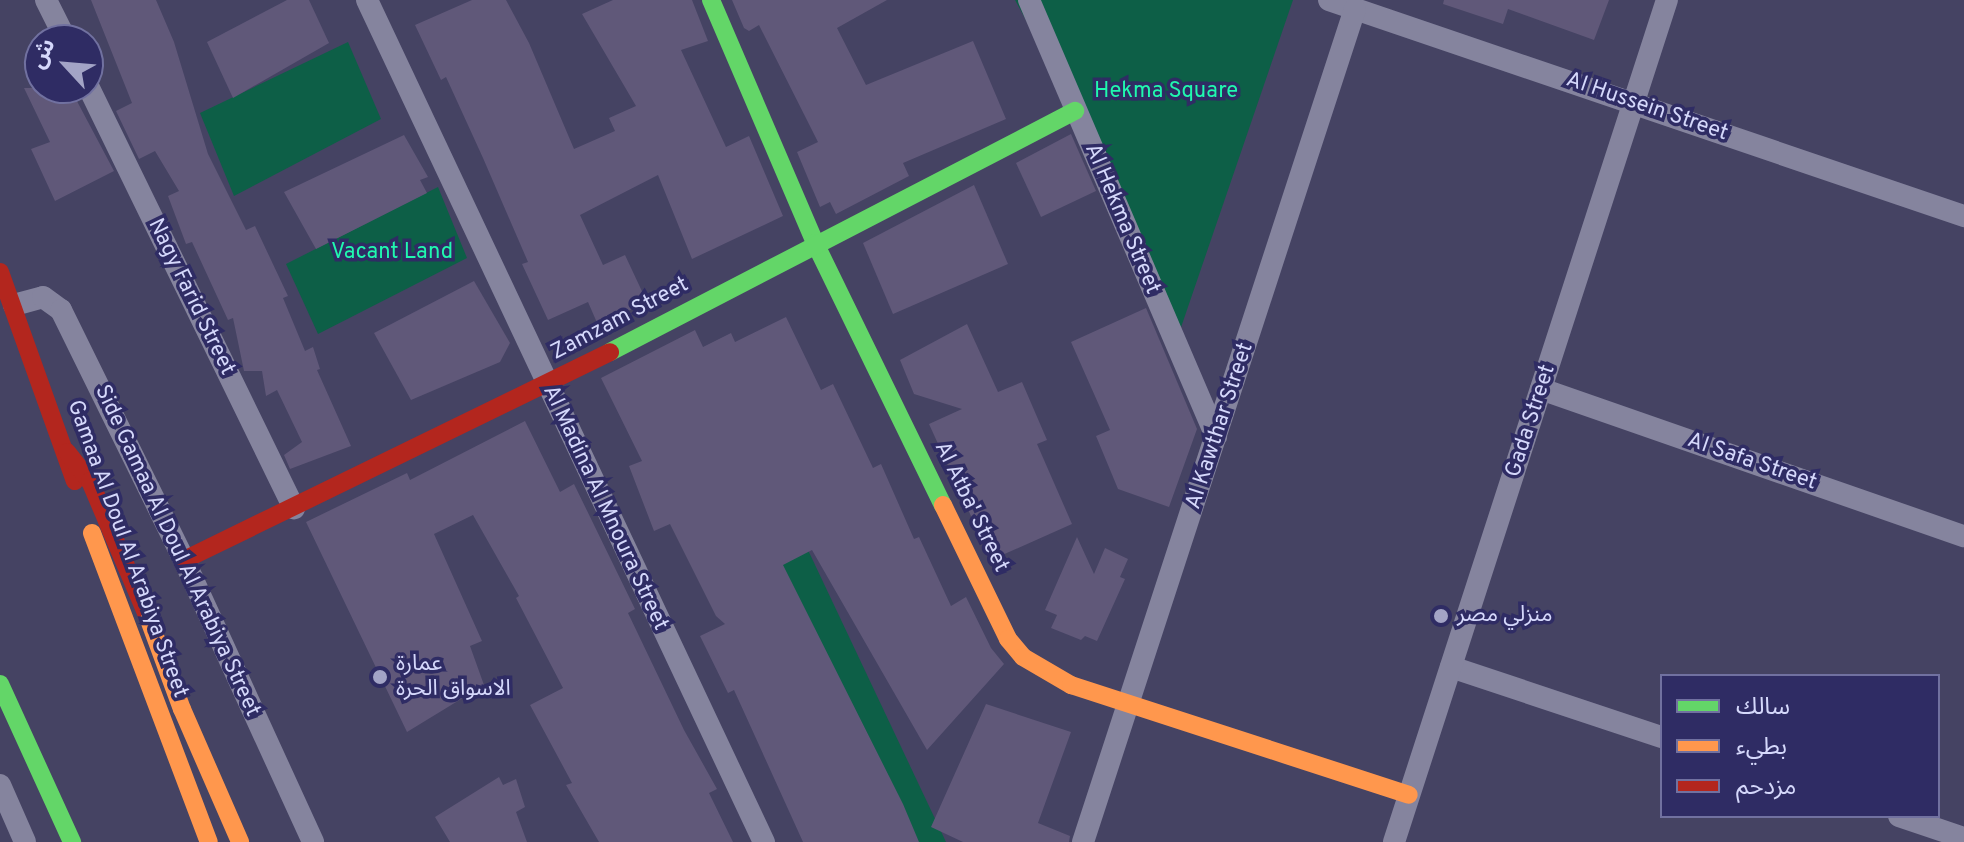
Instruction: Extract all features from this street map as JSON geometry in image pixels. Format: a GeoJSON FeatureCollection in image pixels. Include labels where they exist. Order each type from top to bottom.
{"type":"FeatureCollection","features":[{"type":"Feature","properties":{"kind":"main road","name":"Al Atba' Street"},"geometry":{"type":"LineString","coordinates":[[711,0],[815,243],[1008,639],[1023,657],[1052,677],[1130,706],[1409,795]]}},
{"type":"Feature","properties":{"kind":"main road","name":"Zamzam Street"},"geometry":{"type":"LineString","coordinates":[[184,560],[547,385],[815,243],[1075,111]]}},
{"type":"Feature","properties":{"kind":"main road","name":"Gamaa Al Doul Al Arabiya Street"},"geometry":{"type":"LineString","coordinates":[[0,272],[67,452],[80,500],[209,842]]}},
{"type":"Feature","properties":{"kind":"main road"},"geometry":{"type":"LineString","coordinates":[[67,452],[90,481],[149,620],[182,709],[240,842]]}},
{"type":"Feature","properties":{"kind":"main road"},"geometry":{"type":"LineString","coordinates":[[0,684],[72,842]]}},
{"type":"Feature","properties":{"kind":"street"},"geometry":{"type":"LineString","coordinates":[[46,0],[58,24]]}},
{"type":"Feature","properties":{"kind":"street","name":"Al Madina Al Mnoura Street"},"geometry":{"type":"LineString","coordinates":[[367,0],[764,842]]}},
{"type":"Feature","properties":{"kind":"street","name":"Al Hekma Street"},"geometry":{"type":"LineString","coordinates":[[1029,0],[1216,437]]}},
{"type":"Feature","properties":{"kind":"street","name":"Al Hussein Street"},"geometry":{"type":"LineString","coordinates":[[1329,0],[1964,216]]}},
{"type":"Feature","properties":{"kind":"street","name":"Gada Street"},"geometry":{"type":"LineString","coordinates":[[1394,842],[1667,0]]}},
{"type":"Feature","properties":{"kind":"street","name":"Al Kawthar Street"},"geometry":{"type":"LineString","coordinates":[[1083,842],[1130,706],[1355,9]]}},
{"type":"Feature","properties":{"kind":"street","name":"Nagy Farid Street"},"geometry":{"type":"LineString","coordinates":[[97,104],[294,509]]}},
{"type":"Feature","properties":{"kind":"street","name":"Side Gamaa Al Doul Al Arabiya Street"},"geometry":{"type":"LineString","coordinates":[[14,305],[43,297],[61,310],[184,560],[313,842]]}},
{"type":"Feature","properties":{"kind":"street","name":"Al Safa Street"},"geometry":{"type":"LineString","coordinates":[[1541,389],[1964,536]]}},
{"type":"Feature","properties":{"kind":"street"},"geometry":{"type":"LineString","coordinates":[[1451,667],[1660,736]]}},
{"type":"Feature","properties":{"kind":"street"},"geometry":{"type":"LineString","coordinates":[[0,785],[25,842]]}},
{"type":"Feature","properties":{"kind":"street"},"geometry":{"type":"LineString","coordinates":[[1905,818],[1964,838]]}},
{"type":"Feature","properties":{"kind":"green space","name":"Hekma Square"},"geometry":{"type":"Polygon","coordinates":[[[1015,0],[1293,0],[1176,342],[1056,75],[1015,0]]]}},
{"type":"Feature","properties":{"kind":"green space"},"geometry":{"type":"Polygon","coordinates":[[[348,42],[381,119],[234,196],[200,113],[348,42]]]}},
{"type":"Feature","properties":{"kind":"green space","name":"Vacant Land"},"geometry":{"type":"Polygon","coordinates":[[[438,187],[467,258],[318,334],[286,264],[438,187]]]}},
{"type":"Feature","properties":{"kind":"green space"},"geometry":{"type":"Polygon","coordinates":[[[730,385],[946,842],[906,842],[689,403],[730,385]]]}},
{"type":"Feature","properties":{"kind":"building"},"geometry":{"type":"Polygon","coordinates":[[[91,0],[156,0],[174,42],[208,154],[246,230],[255,226],[288,296],[283,298],[305,351],[313,347],[320,369],[317,370],[351,446],[290,469],[284,455],[302,442],[277,390],[266,396],[262,371],[244,371],[233,318],[228,320],[192,242],[186,244],[168,196],[179,191],[155,151],[139,159],[116,111],[132,103],[104,33],[104,24],[101,24],[91,0]]]}},
{"type":"Feature","properties":{"kind":"building"},"geometry":{"type":"Polygon","coordinates":[[[287,0],[309,0],[329,43],[233,98],[207,42],[287,0]]]}},
{"type":"Feature","properties":{"kind":"building"},"geometry":{"type":"Polygon","coordinates":[[[472,0],[506,0],[529,43],[574,149],[615,131],[609,118],[636,106],[582,14],[613,0],[692,0],[708,41],[681,50],[726,147],[749,136],[783,216],[692,259],[658,175],[580,215],[603,265],[625,255],[647,302],[598,325],[588,302],[548,320],[522,264],[528,262],[483,158],[446,77],[441,80],[415,25],[472,0]]]}},
{"type":"Feature","properties":{"kind":"building"},"geometry":{"type":"Polygon","coordinates":[[[732,0],[887,0],[837,28],[866,85],[973,41],[1006,119],[903,163],[909,176],[836,214],[830,202],[820,207],[797,152],[818,142],[759,25],[749,31],[744,28],[732,0]]]}},
{"type":"Feature","properties":{"kind":"building"},"geometry":{"type":"Polygon","coordinates":[[[1444,0],[1609,0],[1594,40],[1508,9],[1503,24],[1443,4],[1444,0]]]}},
{"type":"Feature","properties":{"kind":"building"},"geometry":{"type":"Polygon","coordinates":[[[32,104],[78,104],[114,171],[55,201],[31,149],[50,142],[32,104]]]}},
{"type":"Feature","properties":{"kind":"building"},"geometry":{"type":"Polygon","coordinates":[[[1071,134],[1096,191],[1041,217],[1016,163],[1071,134]]]}},
{"type":"Feature","properties":{"kind":"building"},"geometry":{"type":"Polygon","coordinates":[[[404,135],[428,177],[420,180],[427,193],[316,249],[284,192],[404,135]]]}},
{"type":"Feature","properties":{"kind":"building"},"geometry":{"type":"Polygon","coordinates":[[[974,185],[1008,264],[893,314],[863,243],[974,185]]]}},
{"type":"Feature","properties":{"kind":"building"},"geometry":{"type":"Polygon","coordinates":[[[474,281],[510,343],[500,362],[411,400],[374,333],[474,281]]]}},
{"type":"Feature","properties":{"kind":"building"},"geometry":{"type":"Polygon","coordinates":[[[1146,308],[1197,429],[1169,507],[1118,489],[1096,436],[1110,430],[1071,342],[1146,308]]]}},
{"type":"Feature","properties":{"kind":"building"},"geometry":{"type":"Polygon","coordinates":[[[786,317],[821,390],[833,384],[873,468],[881,464],[914,539],[919,537],[951,606],[966,597],[991,648],[1004,664],[927,750],[812,550],[783,565],[919,842],[803,842],[734,690],[728,693],[700,636],[725,624],[716,616],[670,524],[654,531],[629,466],[642,461],[601,378],[695,330],[703,347],[731,333],[735,342],[786,317]]]}},
{"type":"Feature","properties":{"kind":"building"},"geometry":{"type":"Polygon","coordinates":[[[967,324],[998,392],[1022,382],[1047,440],[1037,444],[1072,524],[991,560],[929,424],[962,409],[914,394],[900,360],[967,324]]]}},
{"type":"Feature","properties":{"kind":"building"},"geometry":{"type":"Polygon","coordinates":[[[525,421],[560,492],[574,484],[635,609],[628,613],[684,730],[717,789],[709,793],[733,842],[599,842],[566,785],[572,783],[530,705],[563,688],[516,598],[519,596],[473,515],[434,534],[482,641],[470,646],[484,685],[407,732],[306,522],[407,473],[410,480],[525,421]]]}},
{"type":"Feature","properties":{"kind":"building"},"geometry":{"type":"Polygon","coordinates":[[[1077,537],[1094,574],[1105,548],[1128,559],[1120,577],[1125,579],[1097,641],[1085,636],[1081,640],[1051,628],[1057,615],[1045,610],[1077,537]]]}},
{"type":"Feature","properties":{"kind":"building"},"geometry":{"type":"Polygon","coordinates":[[[986,704],[1071,732],[1038,823],[1070,836],[1069,842],[963,842],[931,827],[986,704]]]}},
{"type":"Feature","properties":{"kind":"building"},"geometry":{"type":"Polygon","coordinates":[[[499,777],[503,785],[516,779],[525,807],[516,812],[527,842],[450,842],[435,817],[499,777]]]}},
{"type":"Feature","properties":{"kind":"traffic: fast"},"geometry":{"type":"LineString","coordinates":[[711,0],[815,243],[943,505]]}},
{"type":"Feature","properties":{"kind":"traffic: fast"},"geometry":{"type":"LineString","coordinates":[[610,352],[1075,111]]}},
{"type":"Feature","properties":{"kind":"traffic: fast"},"geometry":{"type":"LineString","coordinates":[[0,684],[72,842]]}},
{"type":"Feature","properties":{"kind":"traffic: slow"},"geometry":{"type":"LineString","coordinates":[[943,505],[1008,639],[1023,657],[1071,685],[1409,795]]}},
{"type":"Feature","properties":{"kind":"traffic: slow"},"geometry":{"type":"LineString","coordinates":[[92,533],[209,842]]}},
{"type":"Feature","properties":{"kind":"traffic: slow"},"geometry":{"type":"LineString","coordinates":[[149,620],[182,709],[240,842]]}},
{"type":"Feature","properties":{"kind":"traffic: jam"},"geometry":{"type":"LineString","coordinates":[[0,272],[75,481]]}},
{"type":"Feature","properties":{"kind":"traffic: jam"},"geometry":{"type":"LineString","coordinates":[[184,560],[610,352]]}},
{"type":"Feature","properties":{"kind":"traffic: jam"},"geometry":{"type":"LineString","coordinates":[[67,452],[90,481],[149,620]]}},
{"type":"Feature","properties":{"kind":"place","name":"منزلي مصر"},"geometry":{"type":"Point","coordinates":[1441,616]}},
{"type":"Feature","properties":{"kind":"place","name":"عمارة الاسواق الحرة"},"geometry":{"type":"Point","coordinates":[380,677]}}]}
